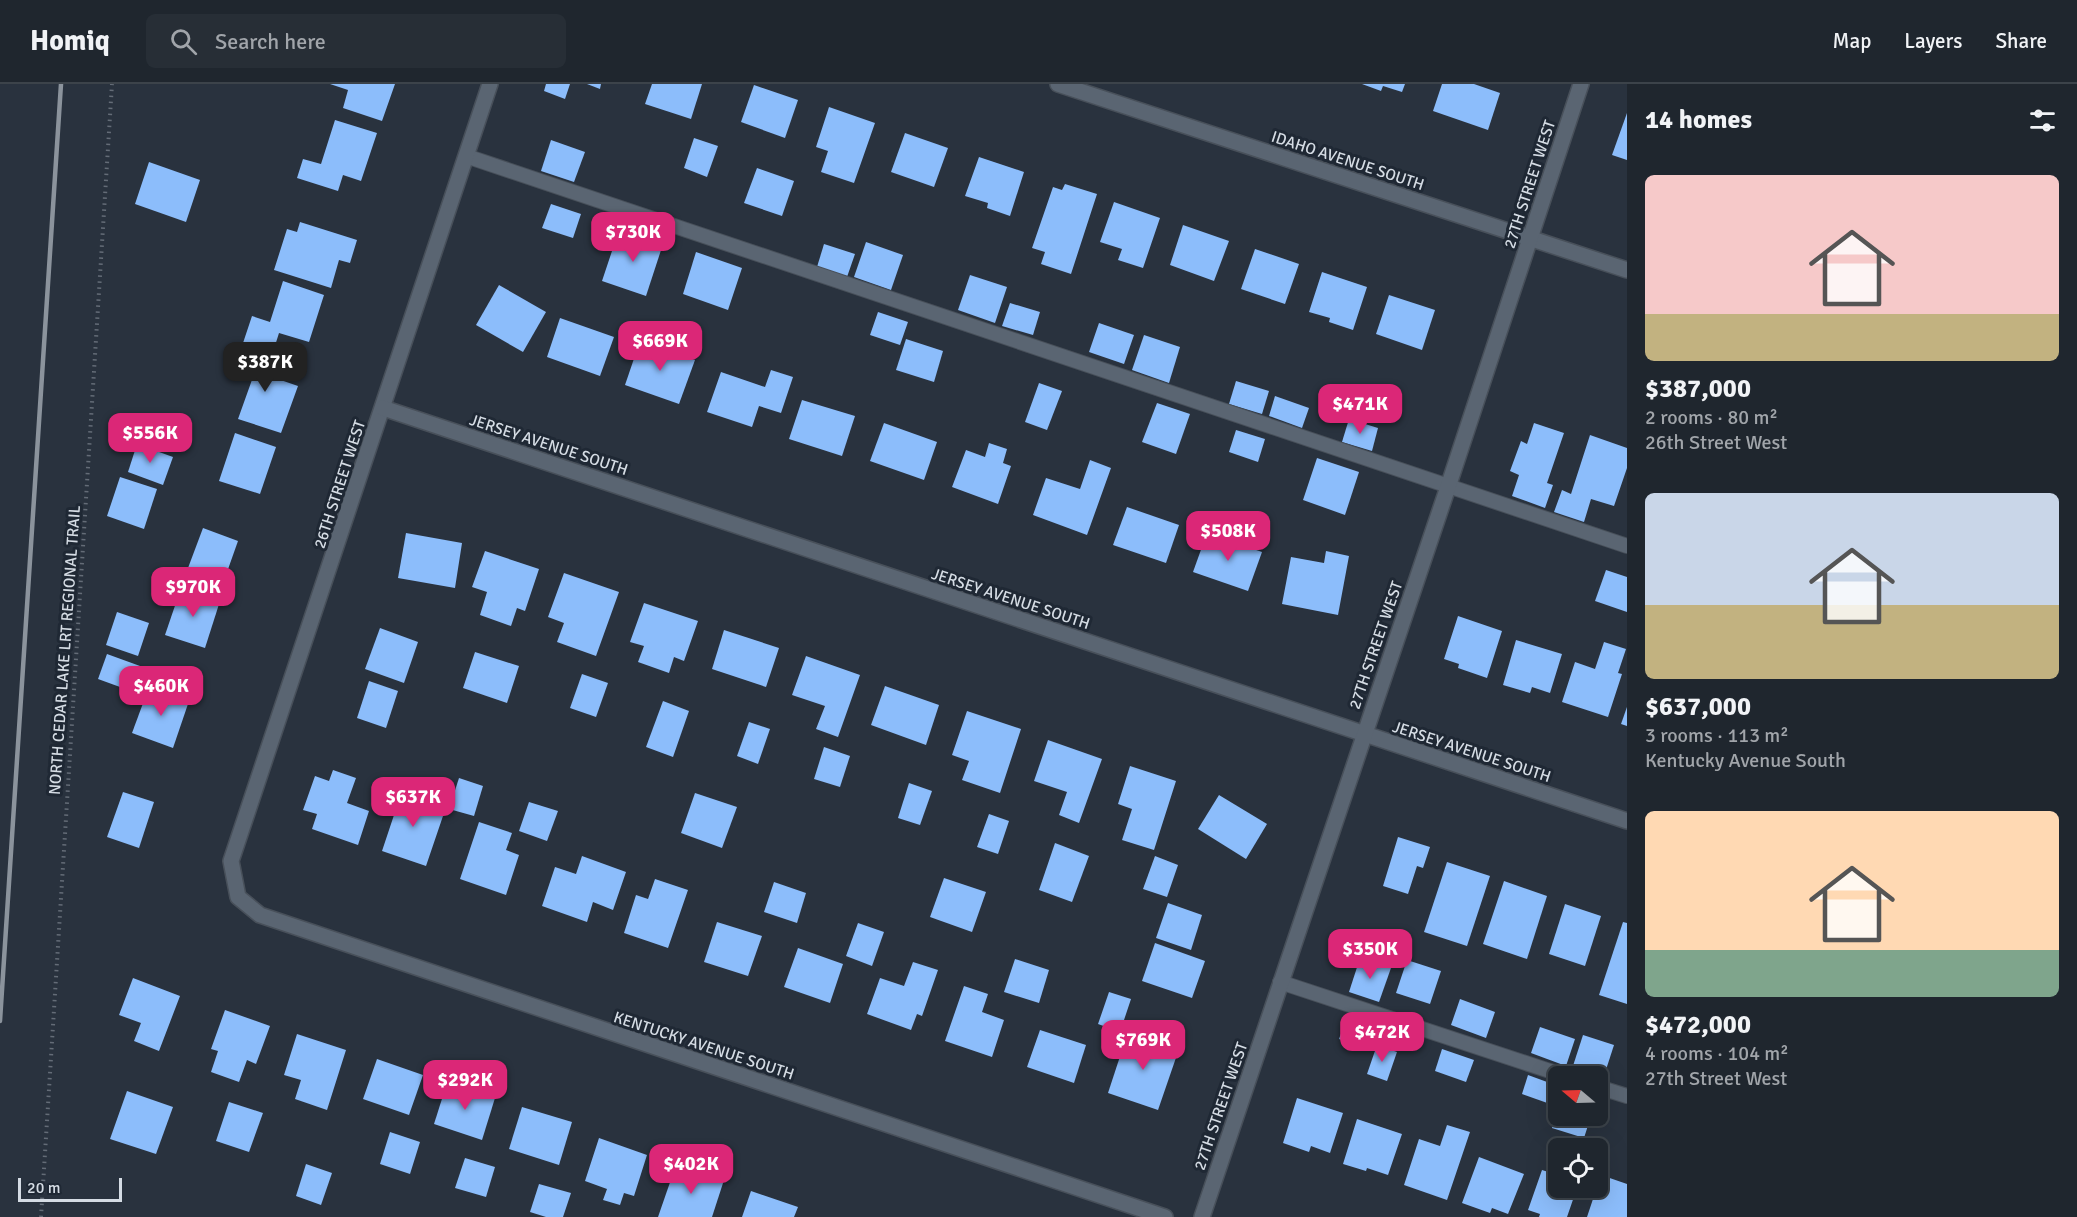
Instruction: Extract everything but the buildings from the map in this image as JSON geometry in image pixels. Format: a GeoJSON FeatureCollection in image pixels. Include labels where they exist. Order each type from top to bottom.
{"type":"FeatureCollection","features":[{"type":"Feature","properties":{"kind":"street","name":"26TH STREET WEST"},"geometry":{"type":"LineString","coordinates":[[238,897],[231,861],[490,84]]}},
{"type":"Feature","properties":{"kind":"street","name":"IDAHO AVENUE SOUTH"},"geometry":{"type":"LineString","coordinates":[[1058,84],[1627,270]]}},
{"type":"Feature","properties":{"kind":"street","name":"27TH STREET WEST"},"geometry":{"type":"LineString","coordinates":[[1202,1217],[1581,84]]}},
{"type":"Feature","properties":{"kind":"street","name":"JERSEY AVENUE SOUTH"},"geometry":{"type":"LineString","coordinates":[[383,408],[1627,821]]}},
{"type":"Feature","properties":{"kind":"street","name":"KENTUCKY AVENUE SOUTH"},"geometry":{"type":"LineString","coordinates":[[238,897],[260,915],[1165,1217]]}},
{"type":"Feature","properties":{"kind":"lane"},"geometry":{"type":"LineString","coordinates":[[466,156],[1627,546]]}},
{"type":"Feature","properties":{"kind":"lane"},"geometry":{"type":"LineString","coordinates":[[1280,982],[1548,1070]]}},
{"type":"Feature","properties":{"kind":"lane"},"geometry":{"type":"LineString","coordinates":[[1608,1090],[1627,1096]]}},
{"type":"Feature","properties":{"kind":"path","name":"NORTH CEDAR LAKE LRT REGIONAL TRAIL"},"geometry":{"type":"LineString","coordinates":[[41,1217],[112,84]]}},
{"type":"Feature","properties":{"kind":"railway"},"geometry":{"type":"LineString","coordinates":[[0,1021],[61,84]]}}]}
